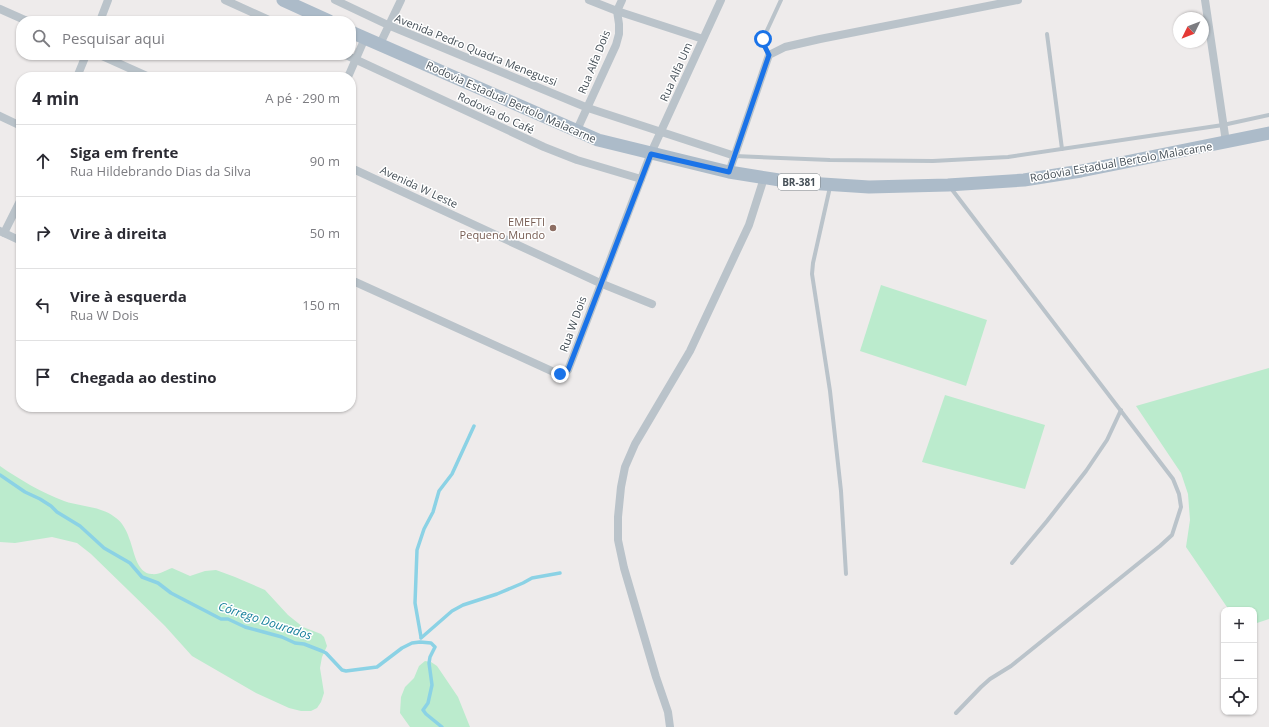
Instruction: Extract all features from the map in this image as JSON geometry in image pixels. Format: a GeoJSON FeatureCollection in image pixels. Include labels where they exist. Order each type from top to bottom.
{"type":"FeatureCollection","features":[{"type":"Feature","properties":{"kind":"main road"},"geometry":{"type":"LineString","coordinates":[[283,0],[318,16]]}},
{"type":"Feature","properties":{"kind":"main road","name":"Rodovia Estadual Bertolo Malacarne"},"geometry":{"type":"LineString","coordinates":[[356,34],[576,132],[598,140],[729,172],[792,182],[870,187],[948,185],[1024,180],[1081,171],[1269,133]]}},
{"type":"Feature","properties":{"kind":"street"},"geometry":{"type":"LineString","coordinates":[[102,16],[108,0]]}},
{"type":"Feature","properties":{"kind":"street"},"geometry":{"type":"LineString","coordinates":[[225,0],[260,16]]}},
{"type":"Feature","properties":{"kind":"street","name":"Avenida Pedro Quadra Menegussi"},"geometry":{"type":"LineString","coordinates":[[336,0],[388,25],[588,108],[735,156]]}},
{"type":"Feature","properties":{"kind":"street"},"geometry":{"type":"LineString","coordinates":[[380,44],[401,0]]}},
{"type":"Feature","properties":{"kind":"street"},"geometry":{"type":"LineString","coordinates":[[589,0],[617,11],[703,39]]}},
{"type":"Feature","properties":{"kind":"street"},"geometry":{"type":"LineString","coordinates":[[617,11],[622,0]]}},
{"type":"Feature","properties":{"kind":"street","name":"Rua Alfa Um"},"geometry":{"type":"LineString","coordinates":[[651,154],[721,0]]}},
{"type":"Feature","properties":{"kind":"street"},"geometry":{"type":"LineString","coordinates":[[729,172],[769,55],[785,47],[820,39],[1018,0]]}},
{"type":"Feature","properties":{"kind":"street"},"geometry":{"type":"LineString","coordinates":[[1204,0],[1226,142]]}},
{"type":"Feature","properties":{"kind":"street"},"geometry":{"type":"LineString","coordinates":[[0,8],[17,16]]}},
{"type":"Feature","properties":{"kind":"street","name":"Rua Alfa Dois"},"geometry":{"type":"LineString","coordinates":[[576,132],[616,44],[619,34],[617,11]]}},
{"type":"Feature","properties":{"kind":"street"},"geometry":{"type":"LineString","coordinates":[[350,72],[365,38]]}},
{"type":"Feature","properties":{"kind":"street"},"geometry":{"type":"LineString","coordinates":[[79,72],[84,60]]}},
{"type":"Feature","properties":{"kind":"street"},"geometry":{"type":"LineString","coordinates":[[111,60],[138,72]]}},
{"type":"Feature","properties":{"kind":"street","name":"Rodovia do Café"},"geometry":{"type":"LineString","coordinates":[[356,60],[544,148],[578,160],[641,178]]}},
{"type":"Feature","properties":{"kind":"street"},"geometry":{"type":"LineString","coordinates":[[0,116],[16,124]]}},
{"type":"Feature","properties":{"kind":"street","name":"Rua W Dois"},"geometry":{"type":"LineString","coordinates":[[356,282],[560,374],[568,370],[600,283],[651,154]]}},
{"type":"Feature","properties":{"kind":"street","name":"Avenida W Leste"},"geometry":{"type":"LineString","coordinates":[[356,170],[600,283],[652,304]]}},
{"type":"Feature","properties":{"kind":"street"},"geometry":{"type":"LineString","coordinates":[[670,727],[668,712],[656,677],[624,568],[618,540],[618,517],[621,487],[625,467],[634,444],[690,351],[749,225],[764,178]]}},
{"type":"Feature","properties":{"kind":"street"},"geometry":{"type":"LineString","coordinates":[[16,208],[2,232],[16,238]]}},
{"type":"Feature","properties":{"kind":"lane"},"geometry":{"type":"LineString","coordinates":[[769,55],[763,43],[763,39],[781,0]]}},
{"type":"Feature","properties":{"kind":"lane"},"geometry":{"type":"LineString","coordinates":[[1047,34],[1062,149]]}},
{"type":"Feature","properties":{"kind":"lane"},"geometry":{"type":"LineString","coordinates":[[735,156],[830,160],[933,161],[1008,157],[1223,125],[1269,115]]}},
{"type":"Feature","properties":{"kind":"lane"},"geometry":{"type":"LineString","coordinates":[[831,184],[813,263],[812,274],[830,391],[841,491],[846,574]]}},
{"type":"Feature","properties":{"kind":"lane"},"geometry":{"type":"LineString","coordinates":[[948,185],[1173,478],[1179,494],[1181,507],[1172,535],[1160,546],[1011,666],[990,679],[956,713]]}},
{"type":"Feature","properties":{"kind":"lane"},"geometry":{"type":"LineString","coordinates":[[1012,563],[1047,522],[1086,471],[1107,440],[1121,410]]}},
{"type":"Feature","properties":{"kind":"green space"},"geometry":{"type":"Polygon","coordinates":[[[881,285],[987,320],[966,386],[860,351],[881,285]]]}},
{"type":"Feature","properties":{"kind":"green space"},"geometry":{"type":"Polygon","coordinates":[[[1269,368],[1269,619],[1257,623],[1257,607],[1227,607],[1186,547],[1190,520],[1188,494],[1181,473],[1136,406],[1269,368]]]}},
{"type":"Feature","properties":{"kind":"green space"},"geometry":{"type":"Polygon","coordinates":[[[945,395],[1045,425],[1025,489],[922,462],[945,395]]]}},
{"type":"Feature","properties":{"kind":"green space"},"geometry":{"type":"Polygon","coordinates":[[[0,466],[15,476],[55,497],[71,503],[104,511],[116,518],[127,532],[139,566],[147,573],[157,574],[172,568],[190,576],[205,571],[216,570],[265,590],[288,615],[303,627],[321,634],[324,637],[327,646],[322,657],[320,668],[324,693],[317,708],[311,711],[301,711],[289,708],[256,693],[192,656],[165,626],[91,554],[77,543],[52,537],[15,543],[0,542],[0,466]]]}},
{"type":"Feature","properties":{"kind":"green space"},"geometry":{"type":"Polygon","coordinates":[[[425,661],[431,662],[437,666],[458,697],[470,727],[410,727],[400,713],[401,697],[405,687],[414,678],[419,666],[425,661]]]}},
{"type":"Feature","properties":{"kind":"waterway"},"geometry":{"type":"LineString","coordinates":[[421,637],[415,603],[417,550],[424,529],[433,512],[439,491],[452,474],[474,426]]}},
{"type":"Feature","properties":{"kind":"waterway","name":"Córrego Dourados"},"geometry":{"type":"LineString","coordinates":[[0,475],[25,492],[51,506],[57,512],[80,526],[104,548],[130,563],[142,577],[158,583],[171,593],[221,619],[228,619],[245,627],[282,637],[295,643],[304,644],[322,651],[326,653],[342,670],[346,671],[377,667],[402,648],[412,643],[431,643],[435,647],[429,663],[432,685],[428,703],[423,710],[442,727]]}},
{"type":"Feature","properties":{"kind":"waterway"},"geometry":{"type":"LineString","coordinates":[[421,638],[452,611],[463,605],[497,594],[532,578],[560,573]]}},
{"type":"Feature","properties":{"kind":"place","name":"EMEFTI Pequeno Mundo"},"geometry":{"type":"Point","coordinates":[553,228]}},
{"type":"Feature","properties":{"kind":"route"},"geometry":{"type":"LineString","coordinates":[[560,374],[568,370],[600,283],[651,154],[729,172],[769,55],[763,43],[763,39]]}}]}
